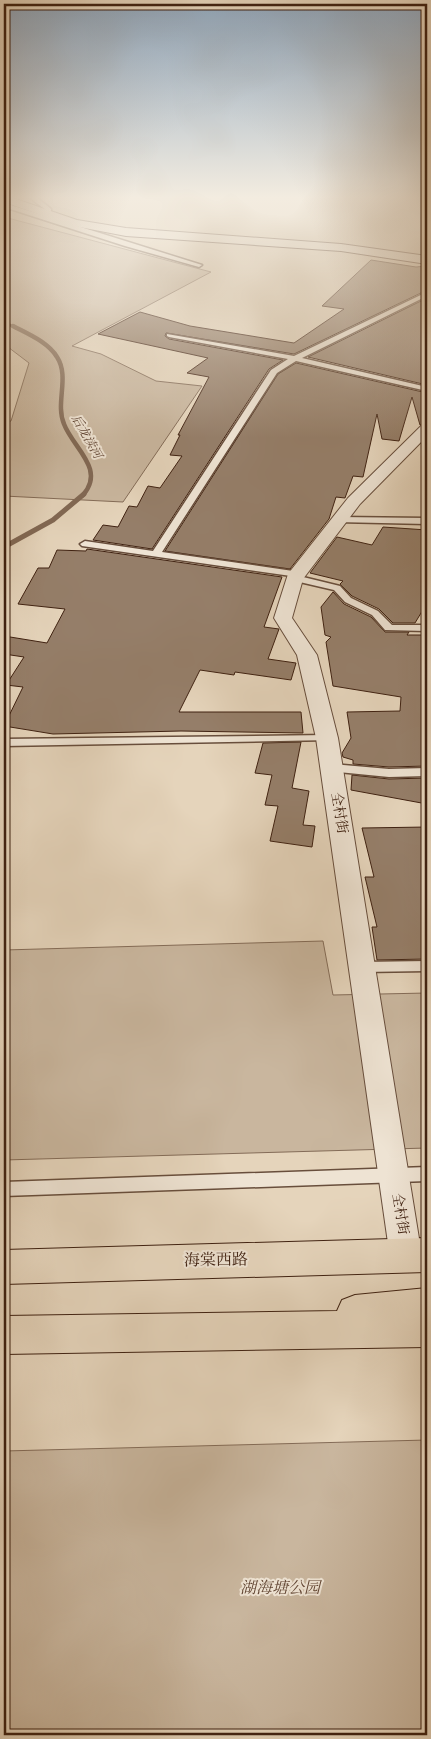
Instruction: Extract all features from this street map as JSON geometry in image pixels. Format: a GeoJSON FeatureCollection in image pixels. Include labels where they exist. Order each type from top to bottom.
{"type":"FeatureCollection","features":[{"type":"Feature","properties":{"kind":"main road","name":"海棠西路"},"geometry":{"type":"LineString","coordinates":[[4,1267],[417,1256]]}},
{"type":"Feature","properties":{"kind":"main road"},"geometry":{"type":"LineString","coordinates":[[156,1332],[427,1306]]}},
{"type":"Feature","properties":{"kind":"main road"},"geometry":{"type":"LineString","coordinates":[[4,1334],[427,1328]]}},
{"type":"Feature","properties":{"kind":"street","name":"全村街"},"geometry":{"type":"LineString","coordinates":[[417,1256],[394,1175],[327,738],[308,655],[283,618],[295,576],[354,501],[427,428]]}},
{"type":"Feature","properties":{"kind":"lane"},"geometry":{"type":"LineString","coordinates":[[156,554],[274,372],[296,357],[427,294]]}},
{"type":"Feature","properties":{"kind":"lane"},"geometry":{"type":"LineString","coordinates":[[169,335],[296,357],[427,389]]}},
{"type":"Feature","properties":{"kind":"lane"},"geometry":{"type":"LineString","coordinates":[[339,520],[427,521]]}},
{"type":"Feature","properties":{"kind":"lane"},"geometry":{"type":"LineString","coordinates":[[85,544],[295,576],[338,588],[348,600],[374,613],[389,628],[427,628]]}},
{"type":"Feature","properties":{"kind":"lane"},"geometry":{"type":"LineString","coordinates":[[4,743],[327,738]]}},
{"type":"Feature","properties":{"kind":"lane"},"geometry":{"type":"LineString","coordinates":[[332,768],[389,772],[427,772]]}},
{"type":"Feature","properties":{"kind":"lane"},"geometry":{"type":"LineString","coordinates":[[362,967],[427,966]]}},
{"type":"Feature","properties":{"kind":"lane"},"geometry":{"type":"LineString","coordinates":[[4,1189],[427,1174]]}},
{"type":"Feature","properties":{"kind":"green space"},"geometry":{"type":"Polygon","coordinates":[[[4,276],[203,276],[72,346],[101,354],[156,381],[202,386],[123,502],[4,496],[4,423],[11,421],[29,363],[4,344],[4,276]]]}},
{"type":"Feature","properties":{"kind":"green space"},"geometry":{"type":"Polygon","coordinates":[[[323,941],[333,995],[427,993],[427,1148],[4,1160],[4,950],[323,941]]]}},
{"type":"Feature","properties":{"kind":"green space","name":"湖海塘公园"},"geometry":{"type":"Polygon","coordinates":[[[427,1440],[427,1735],[4,1735],[4,1451],[427,1440]]]}},
{"type":"Feature","properties":{"kind":"building"},"geometry":{"type":"Polygon","coordinates":[[[354,276],[427,276],[427,290],[294,354],[166,333],[165,336],[169,339],[283,360],[269,369],[152,549],[93,540],[103,525],[118,527],[129,506],[137,507],[148,486],[160,488],[182,456],[170,455],[180,435],[178,435],[209,377],[187,373],[208,358],[98,334],[140,312],[190,326],[294,343],[344,309],[322,306],[354,276]]]}},
{"type":"Feature","properties":{"kind":"building"},"geometry":{"type":"Polygon","coordinates":[[[427,298],[427,385],[308,357],[427,298]]]}},
{"type":"Feature","properties":{"kind":"building"},"geometry":{"type":"Polygon","coordinates":[[[296,363],[427,393],[427,422],[420,425],[412,397],[399,441],[382,439],[377,414],[363,477],[353,476],[345,498],[336,497],[329,519],[290,569],[165,551],[278,374],[296,363]]]}},
{"type":"Feature","properties":{"kind":"building"},"geometry":{"type":"Polygon","coordinates":[[[383,527],[427,530],[427,603],[415,623],[393,623],[379,609],[352,596],[340,584],[343,581],[310,573],[337,537],[372,545],[383,527]]]}},
{"type":"Feature","properties":{"kind":"building"},"geometry":{"type":"Polygon","coordinates":[[[87,549],[282,577],[264,627],[279,629],[268,659],[296,663],[291,680],[235,672],[234,675],[200,670],[179,712],[301,712],[303,733],[181,731],[53,734],[4,726],[23,687],[6,685],[24,657],[4,654],[4,636],[47,643],[65,609],[18,604],[38,568],[49,568],[57,550],[86,551],[87,549]]]}},
{"type":"Feature","properties":{"kind":"building"},"geometry":{"type":"Polygon","coordinates":[[[333,592],[344,604],[371,617],[385,632],[409,632],[407,635],[427,635],[427,766],[389,767],[353,764],[353,760],[343,757],[342,753],[351,738],[347,712],[400,711],[401,697],[333,686],[326,642],[331,637],[325,635],[321,607],[333,592]]]}},
{"type":"Feature","properties":{"kind":"building"},"geometry":{"type":"Polygon","coordinates":[[[301,742],[292,788],[309,791],[303,825],[315,826],[312,847],[270,841],[278,806],[265,805],[272,775],[255,773],[263,743],[301,742]]]}},
{"type":"Feature","properties":{"kind":"building"},"geometry":{"type":"Polygon","coordinates":[[[352,775],[389,779],[427,778],[427,804],[351,790],[352,775]]]}},
{"type":"Feature","properties":{"kind":"building"},"geometry":{"type":"Polygon","coordinates":[[[427,827],[427,959],[377,960],[372,927],[377,927],[365,877],[374,877],[362,828],[427,827]]]}},
{"type":"Feature","properties":{"kind":"waterway","name":"后龙渎河"},"geometry":{"type":"LineString","coordinates":[[4,322],[16,328]]}},
{"type":"Feature","properties":{"kind":"waterway","name":"后龙渎河"},"geometry":{"type":"LineString","coordinates":[[13,326],[48,347],[61,365],[63,381],[61,407],[64,424],[85,459],[91,476],[89,485],[83,495]]}},
{"type":"Feature","properties":{"kind":"waterway","name":"后龙渎河"},"geometry":{"type":"LineString","coordinates":[[4,547],[53,520],[83,495]]}}]}
